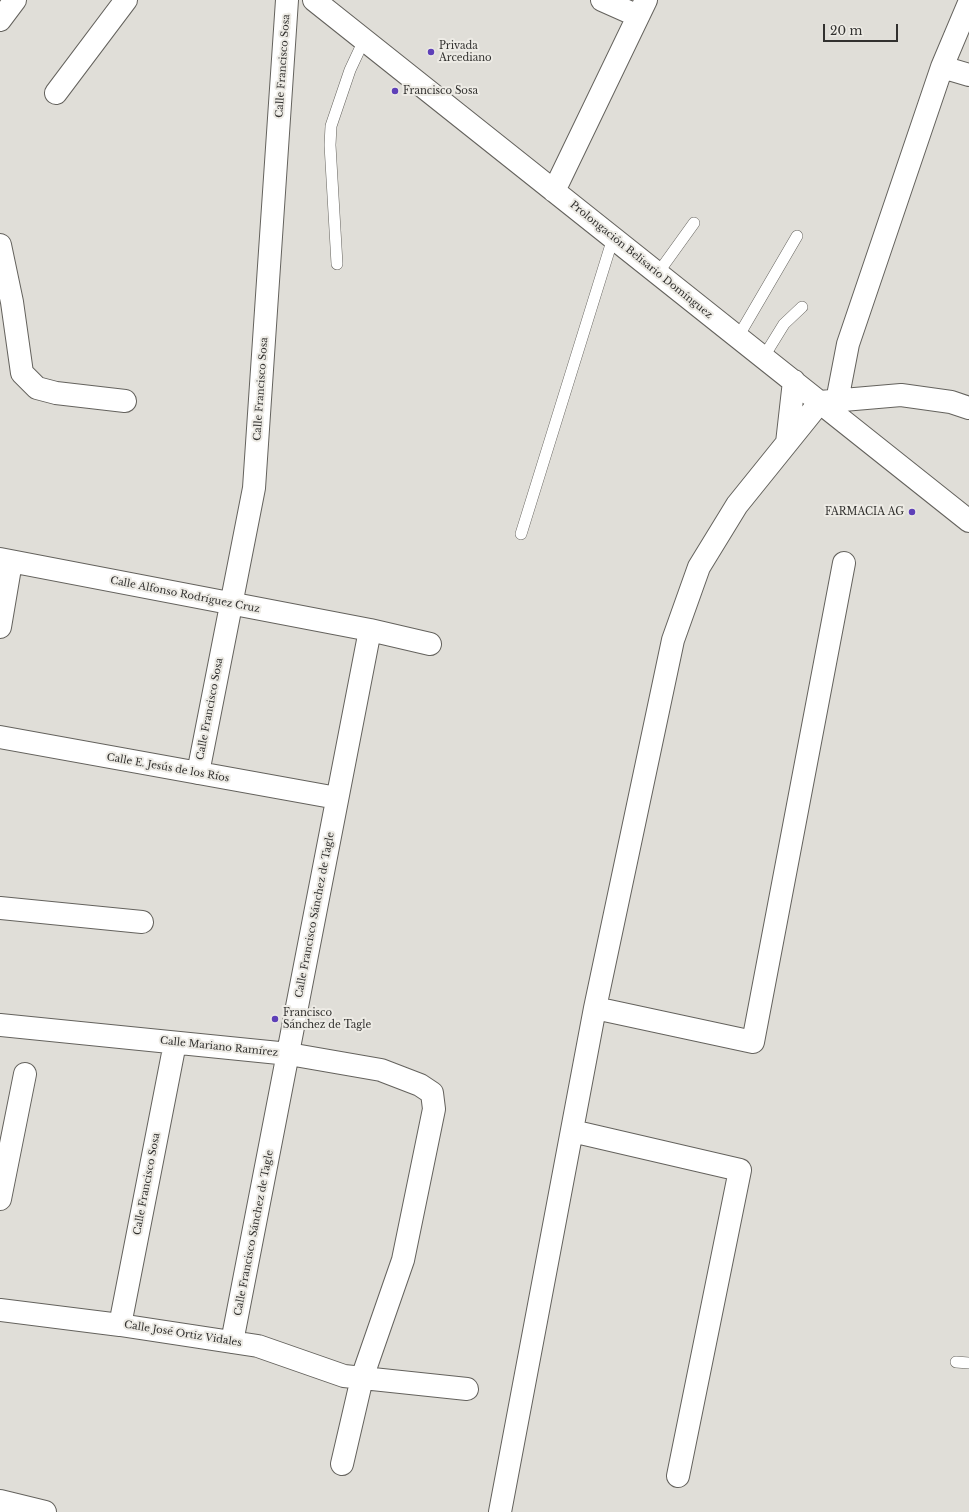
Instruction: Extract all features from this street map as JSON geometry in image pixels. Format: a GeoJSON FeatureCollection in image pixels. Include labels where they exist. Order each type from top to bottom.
{"type":"FeatureCollection","features":[{"type":"Feature","properties":{"kind":"street"},"geometry":{"type":"LineString","coordinates":[[0,20],[14,0]]}},
{"type":"Feature","properties":{"kind":"street"},"geometry":{"type":"LineString","coordinates":[[56,93],[126,0]]}},
{"type":"Feature","properties":{"kind":"street","name":"Calle Francisco Sosa"},"geometry":{"type":"LineString","coordinates":[[198,773],[254,488],[288,0]]}},
{"type":"Feature","properties":{"kind":"street","name":"Prolongación Belisario Domínguez"},"geometry":{"type":"LineString","coordinates":[[314,0],[763,358],[794,382],[829,402],[969,521]]}},
{"type":"Feature","properties":{"kind":"street"},"geometry":{"type":"LineString","coordinates":[[554,190],[642,8],[602,0]]}},
{"type":"Feature","properties":{"kind":"street"},"geometry":{"type":"LineString","coordinates":[[500,1512],[595,1008],[673,640],[699,567],[737,504],[787,443],[829,402],[942,67],[969,2]]}},
{"type":"Feature","properties":{"kind":"street"},"geometry":{"type":"LineString","coordinates":[[942,67],[969,75]]}},
{"type":"Feature","properties":{"kind":"street"},"geometry":{"type":"LineString","coordinates":[[0,245],[12,302],[22,373],[37,388],[56,393],[125,401]]}},
{"type":"Feature","properties":{"kind":"street"},"geometry":{"type":"LineString","coordinates":[[787,443],[794,382]]}},
{"type":"Feature","properties":{"kind":"street"},"geometry":{"type":"LineString","coordinates":[[829,402],[901,395],[951,402],[969,408]]}},
{"type":"Feature","properties":{"kind":"street"},"geometry":{"type":"LineString","coordinates":[[0,627],[6,560]]}},
{"type":"Feature","properties":{"kind":"street","name":"Calle Alfonso Rodríguez Cruz"},"geometry":{"type":"LineString","coordinates":[[6,560],[370,630],[430,644]]}},
{"type":"Feature","properties":{"kind":"street"},"geometry":{"type":"LineString","coordinates":[[595,1008],[753,1042],[844,563]]}},
{"type":"Feature","properties":{"kind":"street","name":"Calle Francisco Sánchez de Tagle"},"geometry":{"type":"LineString","coordinates":[[232,1342],[370,630]]}},
{"type":"Feature","properties":{"kind":"street","name":"Calle E. Jesús de los Ríos"},"geometry":{"type":"LineString","coordinates":[[0,737],[337,798]]}},
{"type":"Feature","properties":{"kind":"street"},"geometry":{"type":"LineString","coordinates":[[0,908],[142,922]]}},
{"type":"Feature","properties":{"kind":"street","name":"Calle Mariano Ramírez"},"geometry":{"type":"LineString","coordinates":[[0,1025],[289,1054],[381,1070],[420,1085],[432,1093],[434,1109],[403,1260],[362,1378]]}},
{"type":"Feature","properties":{"kind":"street","name":"Calle Francisco Sosa"},"geometry":{"type":"LineString","coordinates":[[120,1325],[175,1043]]}},
{"type":"Feature","properties":{"kind":"street"},"geometry":{"type":"LineString","coordinates":[[0,1199],[25,1074]]}},
{"type":"Feature","properties":{"kind":"street"},"geometry":{"type":"LineString","coordinates":[[572,1131],[740,1170],[678,1476]]}},
{"type":"Feature","properties":{"kind":"street","name":"Calle José Ortiz Vidales"},"geometry":{"type":"LineString","coordinates":[[0,1310],[120,1325],[258,1346],[344,1376],[467,1388]]}},
{"type":"Feature","properties":{"kind":"street"},"geometry":{"type":"LineString","coordinates":[[342,1464],[362,1378]]}},
{"type":"Feature","properties":{"kind":"street"},"geometry":{"type":"LineString","coordinates":[[0,1501],[45,1512]]}},
{"type":"Feature","properties":{"kind":"lane"},"geometry":{"type":"LineString","coordinates":[[337,264],[330,145],[331,126],[350,70],[364,40]]}},
{"type":"Feature","properties":{"kind":"lane"},"geometry":{"type":"LineString","coordinates":[[658,274],[694,223]]}},
{"type":"Feature","properties":{"kind":"lane"},"geometry":{"type":"LineString","coordinates":[[738,337],[796,236]]}},
{"type":"Feature","properties":{"kind":"lane"},"geometry":{"type":"LineString","coordinates":[[521,534],[613,238]]}},
{"type":"Feature","properties":{"kind":"lane"},"geometry":{"type":"LineString","coordinates":[[763,358],[784,324],[802,307]]}},
{"type":"Feature","properties":{"kind":"lane"},"geometry":{"type":"LineString","coordinates":[[956,1362],[969,1363]]}},
{"type":"Feature","properties":{"kind":"place","name":"Privada Arcediano"},"geometry":{"type":"Point","coordinates":[431,52]}},
{"type":"Feature","properties":{"kind":"place","name":"Francisco Sosa"},"geometry":{"type":"Point","coordinates":[395,91]}},
{"type":"Feature","properties":{"kind":"place","name":"FARMACIA AG"},"geometry":{"type":"Point","coordinates":[912,512]}},
{"type":"Feature","properties":{"kind":"place","name":"Francisco Sánchez de Tagle"},"geometry":{"type":"Point","coordinates":[275,1019]}}]}
